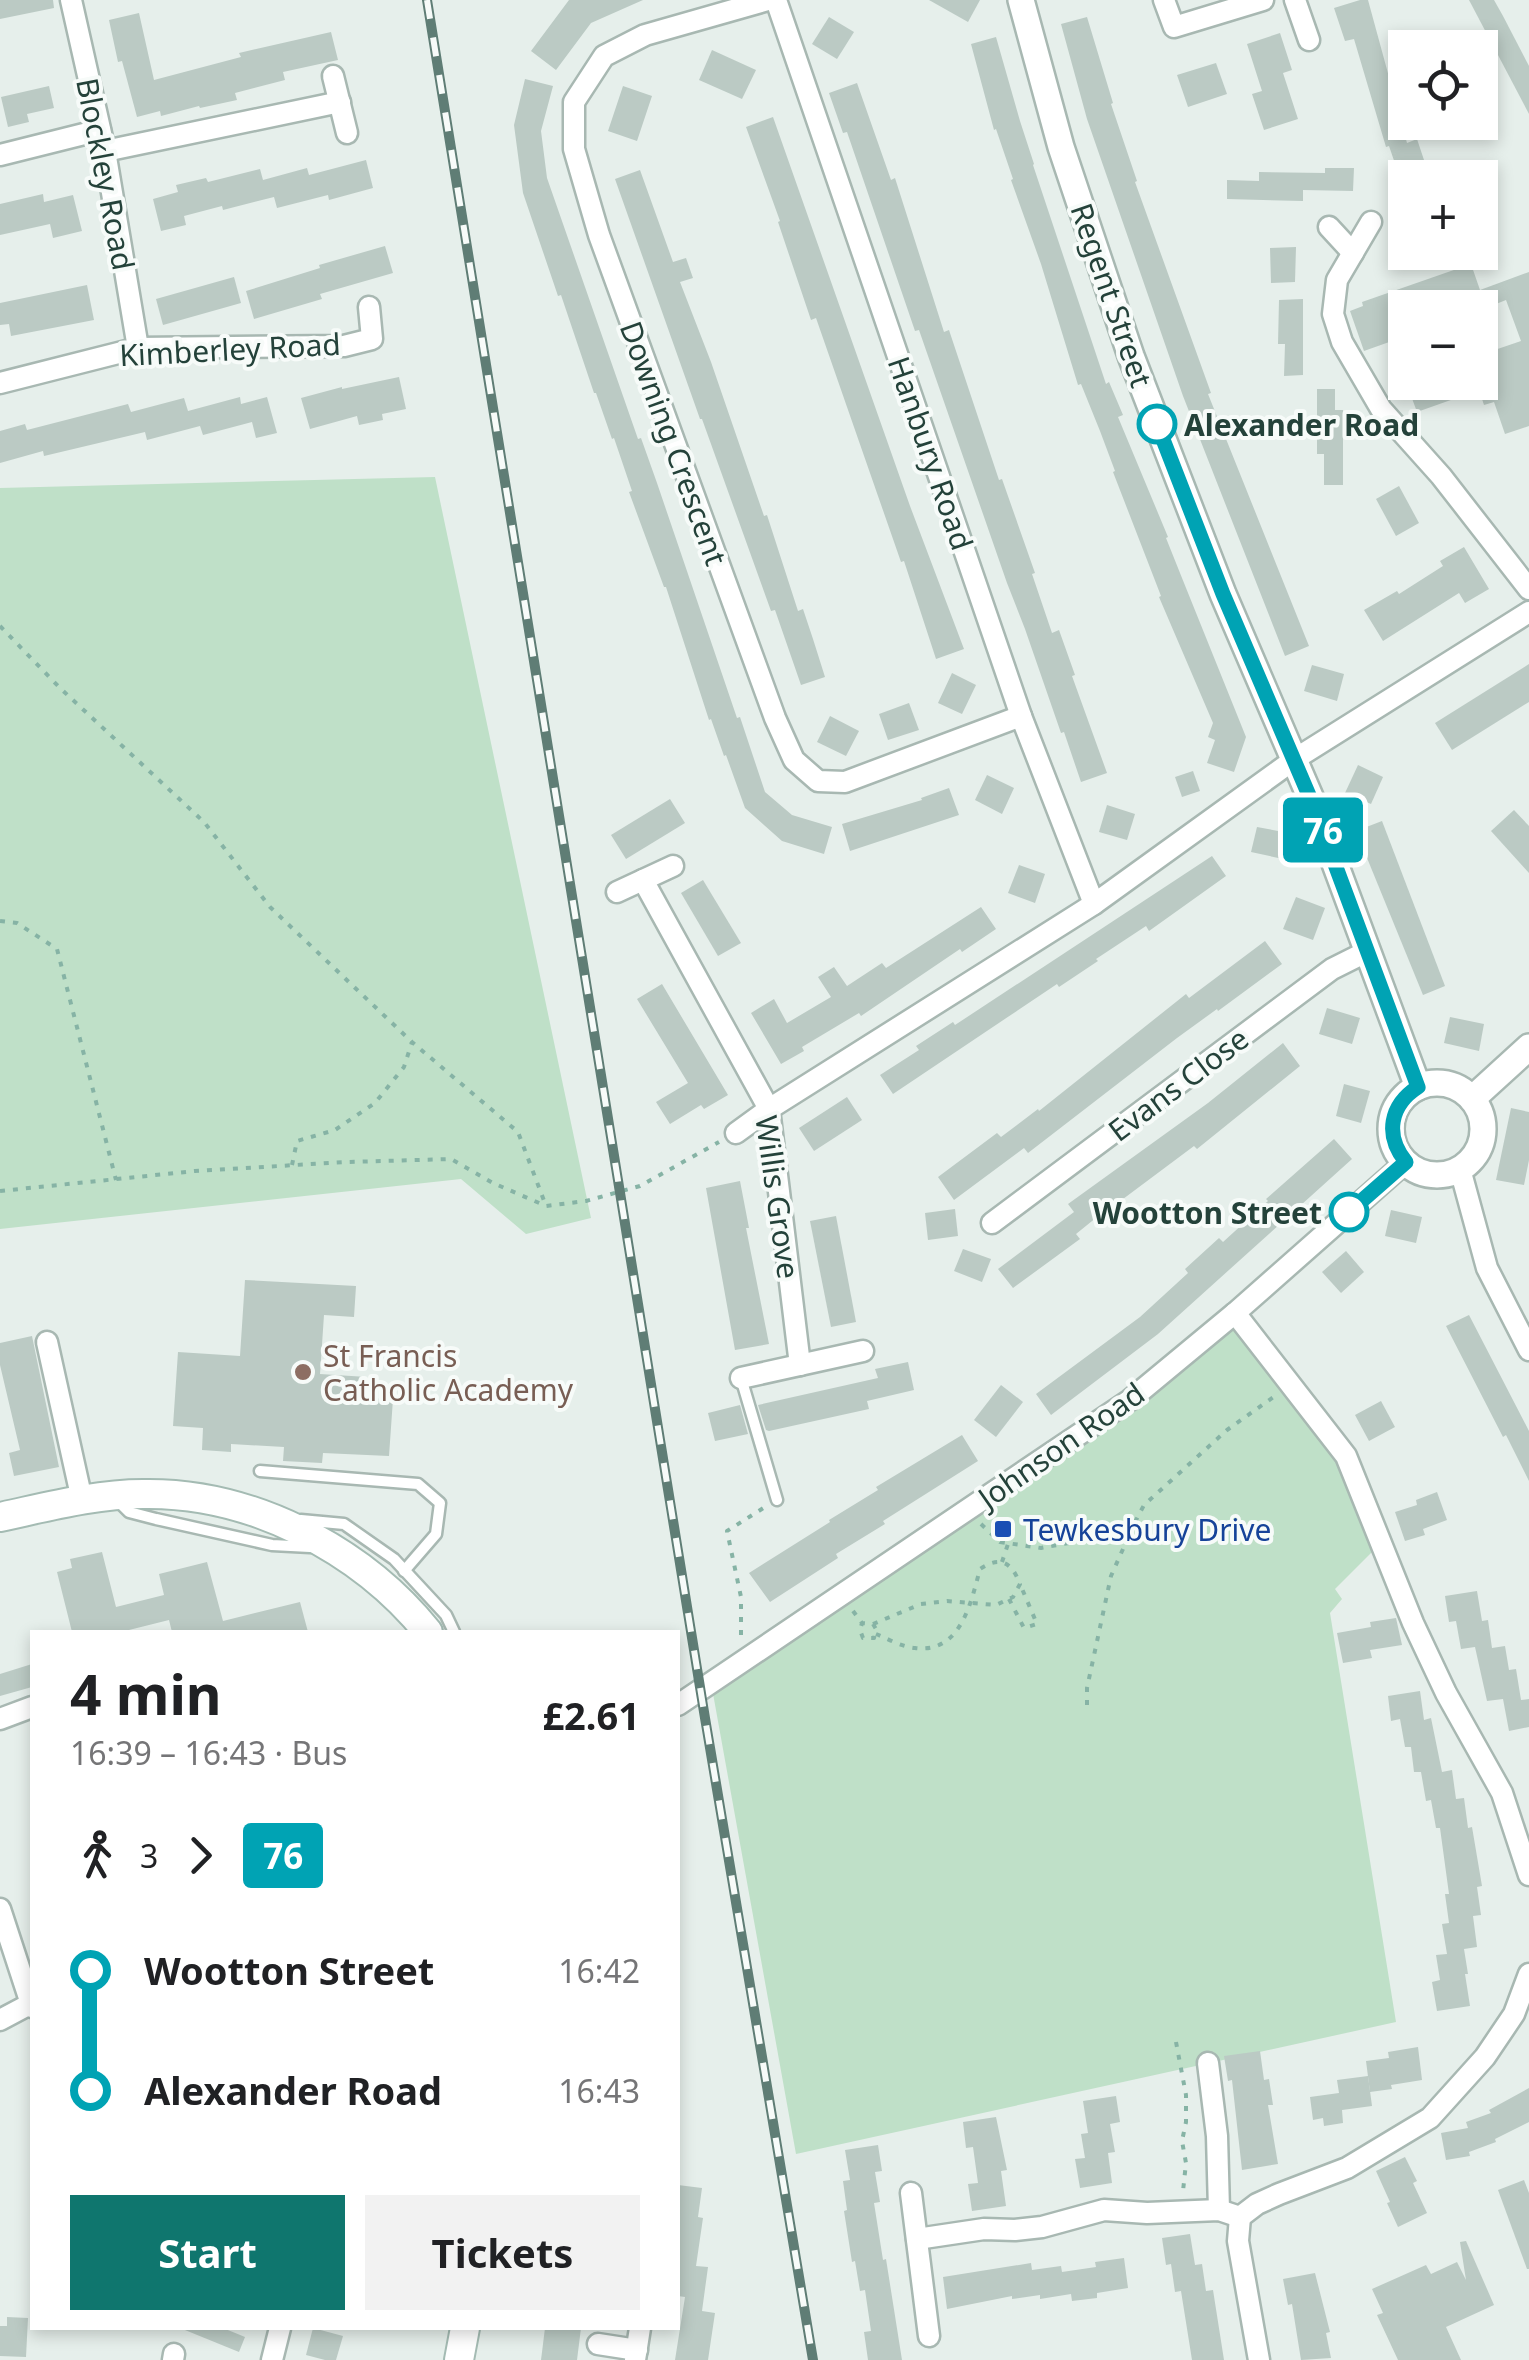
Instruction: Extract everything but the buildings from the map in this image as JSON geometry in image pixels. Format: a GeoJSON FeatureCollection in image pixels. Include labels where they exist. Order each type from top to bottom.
{"type":"FeatureCollection","features":[{"type":"Feature","properties":{"kind":"main road"},"geometry":{"type":"LineString","coordinates":[[0,1517],[113,1496],[175,1495],[218,1502],[294,1527],[331,1547],[378,1581],[426,1630]]}},
{"type":"Feature","properties":{"kind":"main road"},"geometry":{"type":"LineString","coordinates":[[459,2360],[465,2330]]}},
{"type":"Feature","properties":{"kind":"street","name":"Blockley Road"},"geometry":{"type":"LineString","coordinates":[[72,0],[102,141],[138,348]]}},
{"type":"Feature","properties":{"kind":"street","name":"Downing Crescent"},"geometry":{"type":"LineString","coordinates":[[772,0],[644,35],[604,56],[574,102],[574,150],[599,235],[774,718],[794,760],[818,781],[846,782],[1021,716]]}},
{"type":"Feature","properties":{"kind":"street","name":"Hanbury Road"},"geometry":{"type":"LineString","coordinates":[[772,0],[1021,716],[1094,904]]}},
{"type":"Feature","properties":{"kind":"street","name":"Regent Street"},"geometry":{"type":"LineString","coordinates":[[1021,0],[1062,147],[1130,356],[1223,594],[1294,759],[1418,1087]]}},
{"type":"Feature","properties":{"kind":"street"},"geometry":{"type":"LineString","coordinates":[[1164,0],[1174,27],[1262,0]]}},
{"type":"Feature","properties":{"kind":"street"},"geometry":{"type":"LineString","coordinates":[[1295,0],[1310,40]]}},
{"type":"Feature","properties":{"kind":"street"},"geometry":{"type":"LineString","coordinates":[[333,76],[347,134]]}},
{"type":"Feature","properties":{"kind":"street"},"geometry":{"type":"LineString","coordinates":[[0,154],[340,102]]}},
{"type":"Feature","properties":{"kind":"street"},"geometry":{"type":"LineString","coordinates":[[1371,222],[1337,280],[1333,314],[1342,342],[1381,409],[1441,476],[1529,589]]}},
{"type":"Feature","properties":{"kind":"street"},"geometry":{"type":"LineString","coordinates":[[1328,227],[1353,253]]}},
{"type":"Feature","properties":{"kind":"street","name":"Kimberley Road"},"geometry":{"type":"LineString","coordinates":[[0,382],[138,348],[344,346],[372,339],[369,307]]}},
{"type":"Feature","properties":{"kind":"street"},"geometry":{"type":"LineString","coordinates":[[736,1133],[1094,904],[1294,759],[1529,612]]}},
{"type":"Feature","properties":{"kind":"street"},"geometry":{"type":"LineString","coordinates":[[617,892],[673,866]]}},
{"type":"Feature","properties":{"kind":"street","name":"Willis Grove"},"geometry":{"type":"LineString","coordinates":[[643,880],[769,1109],[800,1365]]}},
{"type":"Feature","properties":{"kind":"street","name":"Evans Close"},"geometry":{"type":"LineString","coordinates":[[992,1223],[1332,968],[1368,952]]}},
{"type":"Feature","properties":{"kind":"street"},"geometry":{"type":"LineString","coordinates":[[1472,1099],[1529,1047]]}},
{"type":"Feature","properties":{"kind":"street"},"geometry":{"type":"LineString","coordinates":[[1453,1086],[1472,1099],[1483,1124],[1478,1150],[1460,1168],[1446,1174],[1418,1170],[1406,1162],[1393,1140],[1391,1128],[1399,1103],[1418,1087],[1453,1086]]}},
{"type":"Feature","properties":{"kind":"street","name":"Johnson Road"},"geometry":{"type":"LineString","coordinates":[[685,1700],[1130,1400],[1235,1314],[1406,1162]]}},
{"type":"Feature","properties":{"kind":"street"},"geometry":{"type":"LineString","coordinates":[[1460,1168],[1488,1268],[1529,1350]]}},
{"type":"Feature","properties":{"kind":"street"},"geometry":{"type":"LineString","coordinates":[[1235,1314],[1346,1456],[1429,1658],[1502,1794],[1529,1875]]}},
{"type":"Feature","properties":{"kind":"street"},"geometry":{"type":"LineString","coordinates":[[48,1342],[82,1500]]}},
{"type":"Feature","properties":{"kind":"street"},"geometry":{"type":"LineString","coordinates":[[741,1378],[863,1351]]}},
{"type":"Feature","properties":{"kind":"street"},"geometry":{"type":"LineString","coordinates":[[0,1719],[30,1709]]}},
{"type":"Feature","properties":{"kind":"street"},"geometry":{"type":"LineString","coordinates":[[0,1911],[30,1998]]}},
{"type":"Feature","properties":{"kind":"street"},"geometry":{"type":"LineString","coordinates":[[1259,2360],[1238,2241],[1240,2217],[1278,2194],[1347,2168],[1430,2118],[1486,2058],[1514,2014],[1529,1974]]}},
{"type":"Feature","properties":{"kind":"street"},"geometry":{"type":"LineString","coordinates":[[0,2020],[30,2005]]}},
{"type":"Feature","properties":{"kind":"street"},"geometry":{"type":"LineString","coordinates":[[1208,2063],[1217,2136],[1219,2210]]}},
{"type":"Feature","properties":{"kind":"street"},"geometry":{"type":"LineString","coordinates":[[911,2193],[929,2336]]}},
{"type":"Feature","properties":{"kind":"street"},"geometry":{"type":"LineString","coordinates":[[917,2239],[984,2229],[1042,2227],[1104,2210],[1219,2210],[1240,2217]]}},
{"type":"Feature","properties":{"kind":"street"},"geometry":{"type":"LineString","coordinates":[[272,2360],[273,2330]]}},
{"type":"Feature","properties":{"kind":"street"},"geometry":{"type":"LineString","coordinates":[[598,2344],[636,2355],[640,2330]]}},
{"type":"Feature","properties":{"kind":"lane"},"geometry":{"type":"LineString","coordinates":[[741,1378],[778,1500]]}},
{"type":"Feature","properties":{"kind":"lane"},"geometry":{"type":"LineString","coordinates":[[260,1471],[418,1484],[440,1503],[436,1534],[404,1570]]}},
{"type":"Feature","properties":{"kind":"lane"},"geometry":{"type":"LineString","coordinates":[[113,1496],[129,1512],[156,1520],[272,1545],[331,1547]]}},
{"type":"Feature","properties":{"kind":"lane"},"geometry":{"type":"LineString","coordinates":[[260,1516],[344,1524],[394,1560],[446,1615],[453,1630]]}},
{"type":"Feature","properties":{"kind":"path"},"geometry":{"type":"LineString","coordinates":[[0,626],[60,688],[204,822],[270,906],[412,1042],[518,1132],[546,1206]]}},
{"type":"Feature","properties":{"kind":"path"},"geometry":{"type":"LineString","coordinates":[[0,921],[16,923],[57,949],[116,1180]]}},
{"type":"Feature","properties":{"kind":"path"},"geometry":{"type":"LineString","coordinates":[[292,1165],[298,1141],[335,1130],[375,1102],[404,1067],[412,1042]]}},
{"type":"Feature","properties":{"kind":"path"},"geometry":{"type":"LineString","coordinates":[[0,1191],[292,1165],[451,1159],[546,1206],[586,1201],[640,1186],[736,1133]]}},
{"type":"Feature","properties":{"kind":"path"},"geometry":{"type":"LineString","coordinates":[[1087,1706],[1087,1688],[1112,1576],[1144,1505],[1227,1430],[1288,1384]]}},
{"type":"Feature","properties":{"kind":"path"},"geometry":{"type":"LineString","coordinates":[[740,1664],[741,1597],[727,1531],[778,1500]]}},
{"type":"Feature","properties":{"kind":"path"},"geometry":{"type":"LineString","coordinates":[[967,1510],[1000,1542],[1041,1548],[1085,1540],[1135,1522]]}},
{"type":"Feature","properties":{"kind":"path"},"geometry":{"type":"LineString","coordinates":[[1002,1562],[1008,1544]]}},
{"type":"Feature","properties":{"kind":"path"},"geometry":{"type":"LineString","coordinates":[[876,1634],[913,1648],[946,1642],[964,1621],[980,1569],[991,1562],[1002,1562],[1014,1570],[1037,1624],[1024,1628],[1010,1599]]}},
{"type":"Feature","properties":{"kind":"path"},"geometry":{"type":"LineString","coordinates":[[862,1624],[873,1624],[922,1604],[947,1601],[996,1605],[1013,1597],[1020,1584]]}},
{"type":"Feature","properties":{"kind":"path"},"geometry":{"type":"LineString","coordinates":[[840,1596],[862,1624]]}},
{"type":"Feature","properties":{"kind":"path"},"geometry":{"type":"LineString","coordinates":[[862,1624],[863,1638],[868,1640],[876,1634]]}},
{"type":"Feature","properties":{"kind":"path"},"geometry":{"type":"LineString","coordinates":[[873,1624],[876,1634]]}},
{"type":"Feature","properties":{"kind":"path"},"geometry":{"type":"LineString","coordinates":[[1176,2042],[1186,2095],[1182,2212]]}},
{"type":"Feature","properties":{"kind":"green space"},"geometry":{"type":"Polygon","coordinates":[[[435,477],[591,1218],[526,1234],[461,1179],[0,1229],[0,488],[435,477]]]}},
{"type":"Feature","properties":{"kind":"green space"},"geometry":{"type":"Polygon","coordinates":[[[1234,1322],[1340,1459],[1376,1548],[1335,1589],[1342,1599],[1330,1613],[1396,2022],[796,2154],[712,1688],[1234,1322]]]}},
{"type":"Feature","properties":{"kind":"railway"},"geometry":{"type":"LineString","coordinates":[[427,0],[813,2360]]}},
{"type":"Feature","properties":{"kind":"bus line","name":"76"},"geometry":{"type":"LineString","coordinates":[[1157,424],[1223,594],[1311,800],[1418,1087],[1399,1103],[1391,1128],[1398,1152],[1406,1162],[1349,1212]]}},
{"type":"Feature","properties":{"kind":"place","name":"Alexander Road"},"geometry":{"type":"Point","coordinates":[1157,424]}},
{"type":"Feature","properties":{"kind":"place","name":"Wootton Street"},"geometry":{"type":"Point","coordinates":[1349,1212]}},
{"type":"Feature","properties":{"kind":"place","name":"St Francis Catholic Academy"},"geometry":{"type":"Point","coordinates":[303,1372]}},
{"type":"Feature","properties":{"kind":"place","name":"Tewkesbury Drive"},"geometry":{"type":"Point","coordinates":[1003,1529]}}]}
